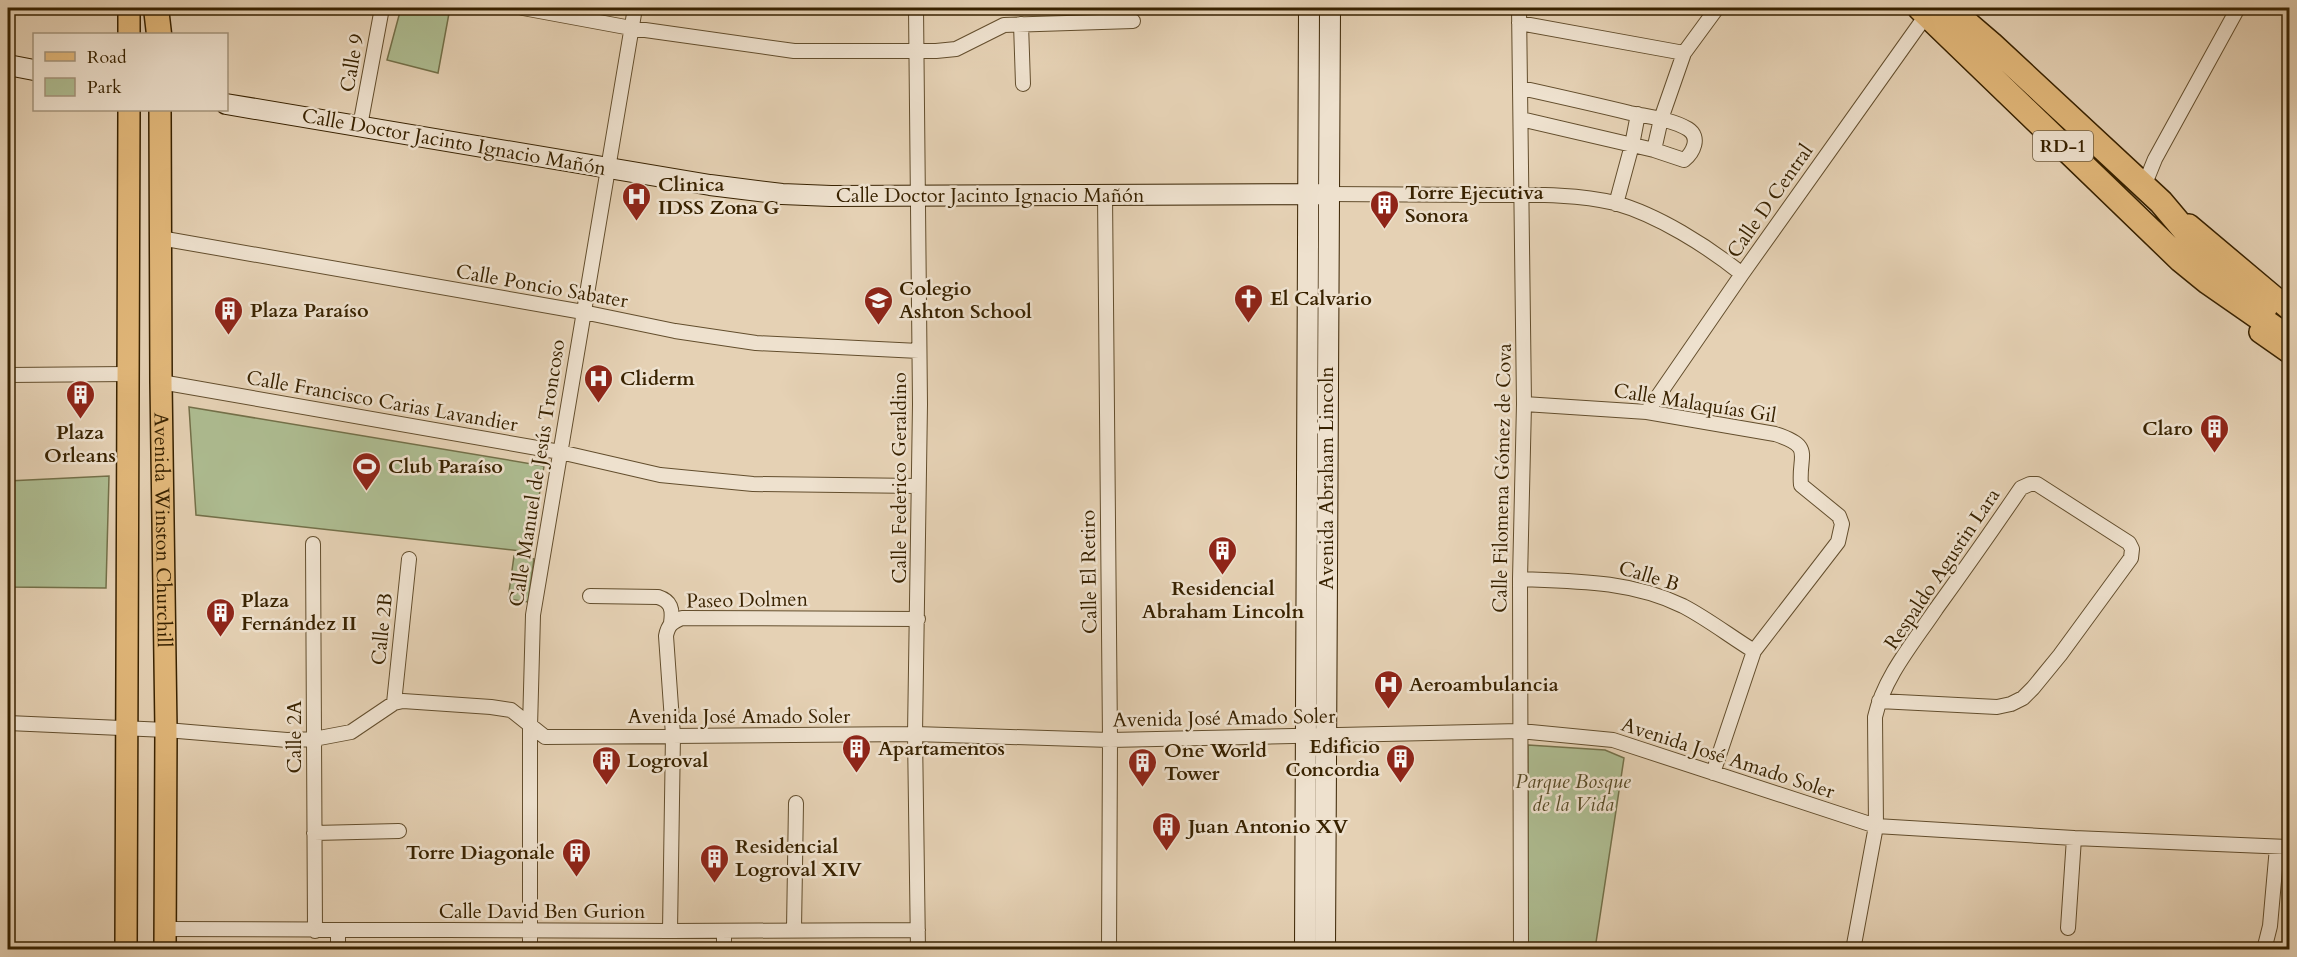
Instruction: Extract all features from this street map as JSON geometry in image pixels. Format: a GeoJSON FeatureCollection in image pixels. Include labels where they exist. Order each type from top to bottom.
{"type":"FeatureCollection","features":[{"type":"Feature","properties":{"kind":"highway"},"geometry":{"type":"LineString","coordinates":[[156,8],[160,33]]}},
{"type":"Feature","properties":{"kind":"highway","name":"RD-1"},"geometry":{"type":"LineString","coordinates":[[1932,10],[1980,34],[2153,194],[2209,259],[2289,324]]}},
{"type":"Feature","properties":{"kind":"highway","name":"RD-1"},"geometry":{"type":"LineString","coordinates":[[1932,10],[2140,220],[2208,282],[2289,339]]}},
{"type":"Feature","properties":{"kind":"main road"},"geometry":{"type":"LineString","coordinates":[[129,8],[129,33]]}},
{"type":"Feature","properties":{"kind":"main road"},"geometry":{"type":"LineString","coordinates":[[160,33],[164,8]]}},
{"type":"Feature","properties":{"kind":"main road","name":"Avenida Abraham Lincoln"},"geometry":{"type":"LineString","coordinates":[[1305,950],[1304,736],[1309,8]]}},
{"type":"Feature","properties":{"kind":"main road","name":"Avenida Abraham Lincoln"},"geometry":{"type":"LineString","coordinates":[[1325,950],[1324,736],[1330,8]]}},
{"type":"Feature","properties":{"kind":"main road","name":"RD-1"},"geometry":{"type":"LineString","coordinates":[[1959,8],[1980,34]]}},
{"type":"Feature","properties":{"kind":"main road"},"geometry":{"type":"LineString","coordinates":[[8,65],[33,70]]}},
{"type":"Feature","properties":{"kind":"main road","name":"Calle Doctor Jacinto Ignacio Mañón"},"geometry":{"type":"LineString","coordinates":[[228,104],[710,185],[782,194],[918,197],[1328,194]]}},
{"type":"Feature","properties":{"kind":"main road","name":"Avenida Winston Churchill"},"geometry":{"type":"LineString","coordinates":[[126,950],[129,111]]}},
{"type":"Feature","properties":{"kind":"main road","name":"Avenida Winston Churchill"},"geometry":{"type":"LineString","coordinates":[[160,111],[166,730],[165,939]]}},
{"type":"Feature","properties":{"kind":"main road","name":"RD-1"},"geometry":{"type":"LineString","coordinates":[[2153,194],[2289,310]]}},
{"type":"Feature","properties":{"kind":"main road"},"geometry":{"type":"LineString","coordinates":[[2248,277],[2289,295]]}},
{"type":"Feature","properties":{"kind":"main road","name":"RD-1"},"geometry":{"type":"LineString","coordinates":[[2208,282],[2253,327],[2289,353]]}},
{"type":"Feature","properties":{"kind":"street","name":"Calle 9"},"geometry":{"type":"LineString","coordinates":[[360,126],[382,8]]}},
{"type":"Feature","properties":{"kind":"street"},"geometry":{"type":"LineString","coordinates":[[523,8],[543,9],[631,28],[794,51],[956,49],[997,28],[1021,24],[1133,21]]}},
{"type":"Feature","properties":{"kind":"street","name":"Calle Manuel de Jesús Troncoso"},"geometry":{"type":"LineString","coordinates":[[530,950],[530,727],[533,615],[635,8]]}},
{"type":"Feature","properties":{"kind":"street","name":"Calle Federico Geraldino"},"geometry":{"type":"LineString","coordinates":[[916,8],[919,351],[915,734],[918,950]]}},
{"type":"Feature","properties":{"kind":"street","name":"Calle Filomena Gómez de Cova"},"geometry":{"type":"LineString","coordinates":[[1519,8],[1524,404],[1520,579],[1521,950]]}},
{"type":"Feature","properties":{"kind":"street"},"geometry":{"type":"LineString","coordinates":[[1654,150],[1661,119],[1684,53],[1717,8]]}},
{"type":"Feature","properties":{"kind":"street"},"geometry":{"type":"LineString","coordinates":[[2153,194],[2155,159],[2238,8]]}},
{"type":"Feature","properties":{"kind":"street","name":"Calle D Central"},"geometry":{"type":"LineString","coordinates":[[1647,412],[1742,274],[1932,10]]}},
{"type":"Feature","properties":{"kind":"street"},"geometry":{"type":"LineString","coordinates":[[1519,23],[1684,53]]}},
{"type":"Feature","properties":{"kind":"street"},"geometry":{"type":"LineString","coordinates":[[1021,24],[1023,84]]}},
{"type":"Feature","properties":{"kind":"street"},"geometry":{"type":"LineString","coordinates":[[1521,88],[1661,119],[1689,129],[1694,134],[1695,141],[1692,154],[1684,160],[1654,150],[1521,119]]}},
{"type":"Feature","properties":{"kind":"street"},"geometry":{"type":"LineString","coordinates":[[1616,204],[1638,114]]}},
{"type":"Feature","properties":{"kind":"street","name":"Calle El Retiro"},"geometry":{"type":"LineString","coordinates":[[1105,194],[1110,740],[1109,950]]}},
{"type":"Feature","properties":{"kind":"street","name":"Calle Doctor Jacinto Ignacio Mañón"},"geometry":{"type":"LineString","coordinates":[[1328,194],[1521,195],[1584,198],[1616,204],[1674,229],[1742,274]]}},
{"type":"Feature","properties":{"kind":"street","name":"Calle Poncio Sabater"},"geometry":{"type":"LineString","coordinates":[[160,238],[583,312],[675,331],[756,343],[919,351]]}},
{"type":"Feature","properties":{"kind":"street"},"geometry":{"type":"LineString","coordinates":[[8,375],[128,374]]}},
{"type":"Feature","properties":{"kind":"street","name":"Calle Francisco Carias Lavandier"},"geometry":{"type":"LineString","coordinates":[[161,382],[560,452],[660,475],[741,483],[918,486]]}},
{"type":"Feature","properties":{"kind":"street","name":"Calle Malaquías Gil"},"geometry":{"type":"LineString","coordinates":[[1524,404],[1647,412],[1775,434],[1793,440],[1799,446],[1803,456],[1801,485],[1839,516],[1842,524],[1838,542],[1754,651],[1713,773]]}},
{"type":"Feature","properties":{"kind":"street","name":"Respaldo Agustin Lara"},"geometry":{"type":"LineString","coordinates":[[2037,484],[2129,543],[2132,549],[2131,558],[2060,656],[2023,698],[1997,707],[1879,701],[1913,642],[2021,488],[2037,484]]}},
{"type":"Feature","properties":{"kind":"street","name":"Calle 2A"},"geometry":{"type":"LineString","coordinates":[[313,544],[315,931]]}},
{"type":"Feature","properties":{"kind":"street","name":"Calle 2B"},"geometry":{"type":"LineString","coordinates":[[394,703],[409,559]]}},
{"type":"Feature","properties":{"kind":"street","name":"Calle B"},"geometry":{"type":"LineString","coordinates":[[1520,579],[1600,582],[1651,593],[1684,607],[1754,651]]}},
{"type":"Feature","properties":{"kind":"street"},"geometry":{"type":"LineString","coordinates":[[590,596],[665,599],[673,612],[671,622]]}},
{"type":"Feature","properties":{"kind":"street","name":"Paseo Dolmen"},"geometry":{"type":"LineString","coordinates":[[670,932],[673,735],[666,636],[671,622],[682,618],[918,619]]}},
{"type":"Feature","properties":{"kind":"street","name":"Avenida José Amado Soler"},"geometry":{"type":"LineString","coordinates":[[394,703],[403,701],[491,706],[514,712],[545,737],[915,734],[1110,740],[1520,731],[1613,740],[1875,826],[2283,847]]}},
{"type":"Feature","properties":{"kind":"street"},"geometry":{"type":"LineString","coordinates":[[1853,950],[1875,826],[1875,717],[1879,701]]}},
{"type":"Feature","properties":{"kind":"street"},"geometry":{"type":"LineString","coordinates":[[8,723],[166,730],[287,740],[314,739],[351,732],[394,703]]}},
{"type":"Feature","properties":{"kind":"street"},"geometry":{"type":"LineString","coordinates":[[794,929],[796,803]]}},
{"type":"Feature","properties":{"kind":"street"},"geometry":{"type":"LineString","coordinates":[[314,833],[399,831]]}},
{"type":"Feature","properties":{"kind":"street"},"geometry":{"type":"LineString","coordinates":[[2068,928],[2074,838]]}},
{"type":"Feature","properties":{"kind":"street"},"geometry":{"type":"LineString","coordinates":[[2264,950],[2283,847]]}},
{"type":"Feature","properties":{"kind":"street","name":"Calle David Ben Gurion"},"geometry":{"type":"LineString","coordinates":[[165,939],[315,931],[918,930]]}},
{"type":"Feature","properties":{"kind":"street"},"geometry":{"type":"LineString","coordinates":[[338,931],[338,950]]}},
{"type":"Feature","properties":{"kind":"street"},"geometry":{"type":"LineString","coordinates":[[724,931],[724,950]]}},
{"type":"Feature","properties":{"kind":"green space"},"geometry":{"type":"Polygon","coordinates":[[[401,8],[450,8],[438,73],[387,60],[401,8]]]}},
{"type":"Feature","properties":{"kind":"green space","name":"Club Paraíso"},"geometry":{"type":"Polygon","coordinates":[[[189,407],[544,466],[530,552],[196,515],[189,407]]]}},
{"type":"Feature","properties":{"kind":"green space"},"geometry":{"type":"Polygon","coordinates":[[[109,476],[106,588],[8,587],[8,481],[109,476]]]}},
{"type":"Feature","properties":{"kind":"green space"},"geometry":{"type":"Polygon","coordinates":[[[514,556],[534,559],[528,602],[508,599],[514,556]]]}},
{"type":"Feature","properties":{"kind":"green space","name":"Parque Bosque de la Vida"},"geometry":{"type":"Polygon","coordinates":[[[1528,745],[1605,750],[1624,758],[1595,949],[1528,949],[1528,745]]]}},
{"type":"Feature","properties":{"kind":"place","name":"Clinica IDSS Zona G"},"geometry":{"type":"Point","coordinates":[637,222]}},
{"type":"Feature","properties":{"kind":"place","name":"Torre Ejecutiva Sonora"},"geometry":{"type":"Point","coordinates":[1384,230]}},
{"type":"Feature","properties":{"kind":"place","name":"El Calvario"},"geometry":{"type":"Point","coordinates":[1249,324]}},
{"type":"Feature","properties":{"kind":"place","name":"Colegio Ashton School"},"geometry":{"type":"Point","coordinates":[878,326]}},
{"type":"Feature","properties":{"kind":"place","name":"Plaza Paraíso"},"geometry":{"type":"Point","coordinates":[229,336]}},
{"type":"Feature","properties":{"kind":"place","name":"Cliderm"},"geometry":{"type":"Point","coordinates":[599,404]}},
{"type":"Feature","properties":{"kind":"place","name":"Plaza Orleans"},"geometry":{"type":"Point","coordinates":[80,420]}},
{"type":"Feature","properties":{"kind":"place","name":"Claro"},"geometry":{"type":"Point","coordinates":[2214,454]}},
{"type":"Feature","properties":{"kind":"place","name":"Club Paraíso"},"geometry":{"type":"Point","coordinates":[367,492]}},
{"type":"Feature","properties":{"kind":"place","name":"Residencial Abraham Lincoln"},"geometry":{"type":"Point","coordinates":[1223,576]}},
{"type":"Feature","properties":{"kind":"place","name":"Plaza Fernández II"},"geometry":{"type":"Point","coordinates":[220,638]}},
{"type":"Feature","properties":{"kind":"place","name":"Aeroambulancia"},"geometry":{"type":"Point","coordinates":[1388,710]}},
{"type":"Feature","properties":{"kind":"place","name":"Apartamentos"},"geometry":{"type":"Point","coordinates":[857,774]}},
{"type":"Feature","properties":{"kind":"place","name":"Edificio Concordia"},"geometry":{"type":"Point","coordinates":[1401,784]}},
{"type":"Feature","properties":{"kind":"place","name":"Logroval"},"geometry":{"type":"Point","coordinates":[606,786]}},
{"type":"Feature","properties":{"kind":"place","name":"One World Tower"},"geometry":{"type":"Point","coordinates":[1143,788]}},
{"type":"Feature","properties":{"kind":"place","name":"Juan Antonio XV"},"geometry":{"type":"Point","coordinates":[1167,852]}},
{"type":"Feature","properties":{"kind":"place","name":"Torre Diagonale"},"geometry":{"type":"Point","coordinates":[576,878]}},
{"type":"Feature","properties":{"kind":"place","name":"Residencial Logroval XIV"},"geometry":{"type":"Point","coordinates":[714,884]}}]}
